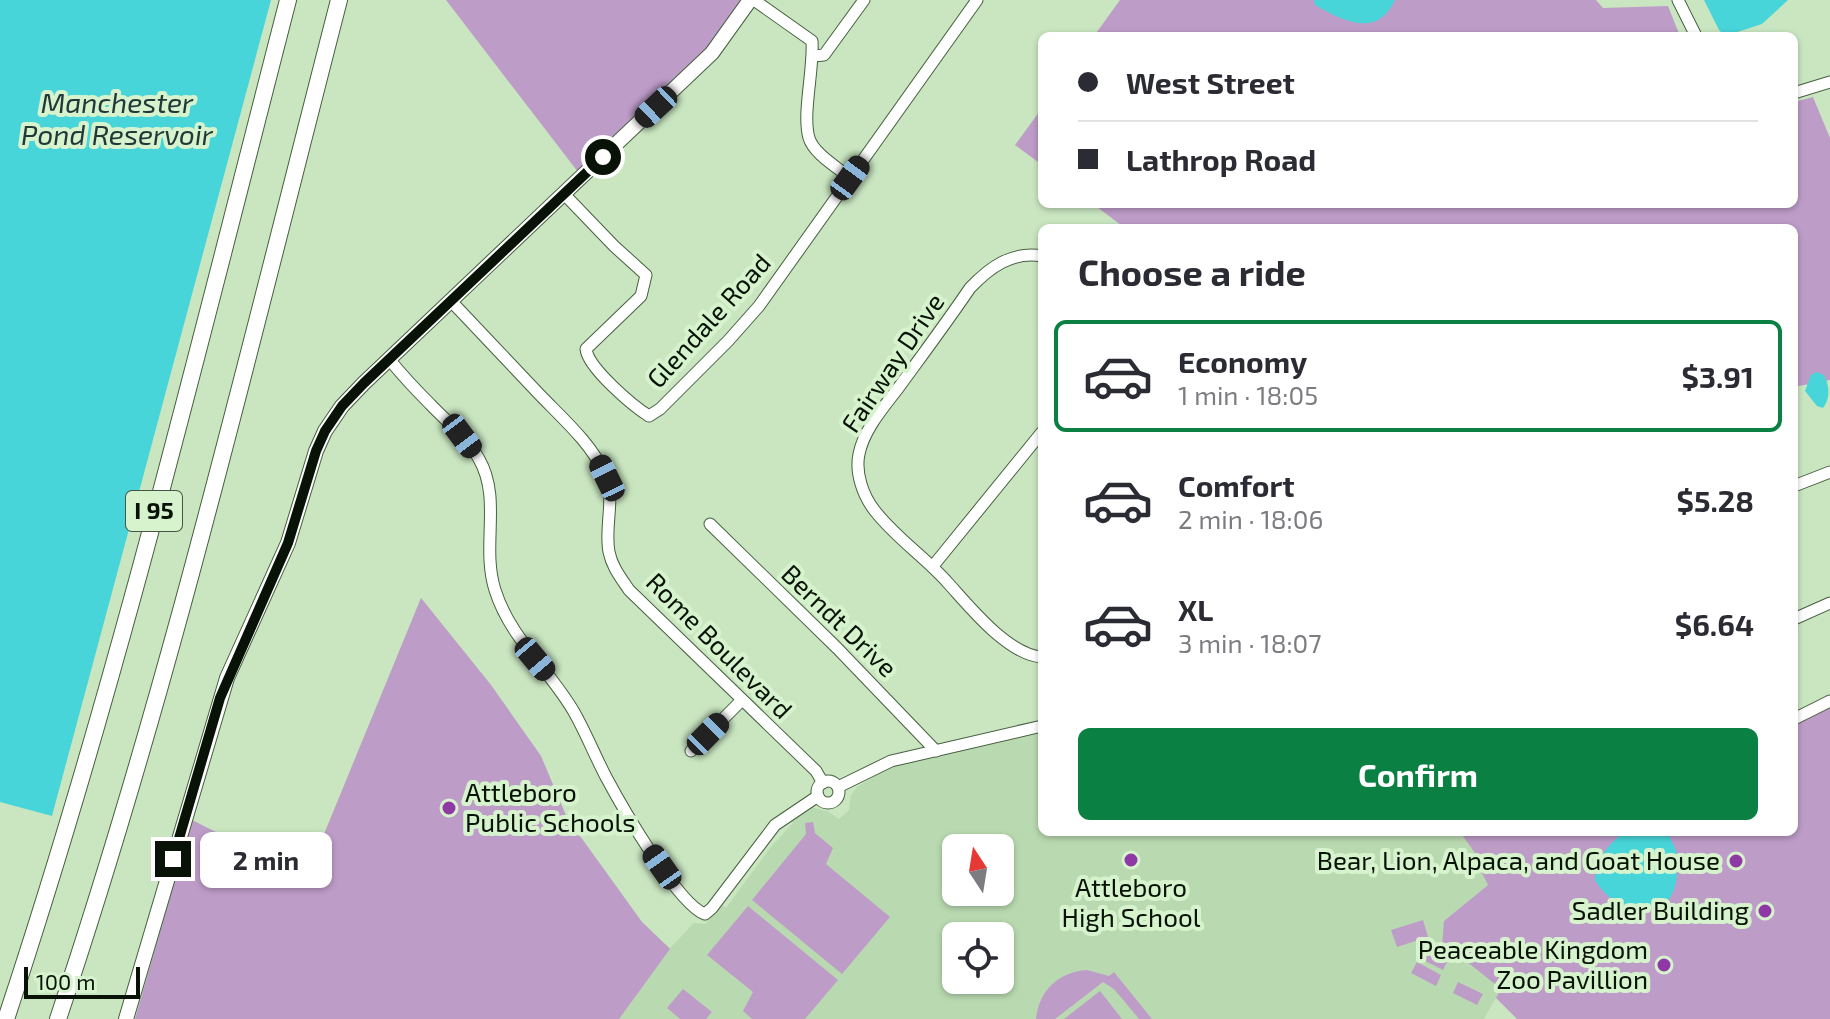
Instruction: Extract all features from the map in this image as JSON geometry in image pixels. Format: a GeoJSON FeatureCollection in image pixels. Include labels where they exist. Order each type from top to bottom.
{"type":"FeatureCollection","features":[{"type":"Feature","properties":{"kind":"highway","name":"I 95"},"geometry":{"type":"LineString","coordinates":[[6,1019],[64,834],[124,625],[288,0]]}},
{"type":"Feature","properties":{"kind":"highway","name":"I 95"},"geometry":{"type":"LineString","coordinates":[[58,1019],[168,653],[339,0]]}},
{"type":"Feature","properties":{"kind":"main road"},"geometry":{"type":"LineString","coordinates":[[126,1019],[220,698],[288,543],[325,431],[342,406],[389,359],[712,53],[752,0]]}},
{"type":"Feature","properties":{"kind":"street"},"geometry":{"type":"LineString","coordinates":[[752,0],[812,41],[809,137],[815,148],[850,178]]}},
{"type":"Feature","properties":{"kind":"street"},"geometry":{"type":"LineString","coordinates":[[813,56],[824,55],[864,0]]}},
{"type":"Feature","properties":{"kind":"street","name":"Glendale Road"},"geometry":{"type":"LineString","coordinates":[[564,194],[646,275],[641,296],[586,349],[587,356],[599,371],[634,406],[649,416],[660,409],[759,306],[977,0]]}},
{"type":"Feature","properties":{"kind":"street"},"geometry":{"type":"LineString","coordinates":[[1678,0],[1694,32]]}},
{"type":"Feature","properties":{"kind":"street"},"geometry":{"type":"LineString","coordinates":[[1798,92],[1830,82]]}},
{"type":"Feature","properties":{"kind":"street","name":"Fairway Drive"},"geometry":{"type":"LineString","coordinates":[[1038,256],[1019,255],[986,271],[970,288],[863,440],[858,458],[859,476],[874,510],[1014,648],[1038,656]]}},
{"type":"Feature","properties":{"kind":"street","name":"Rome Boulevard"},"geometry":{"type":"LineString","coordinates":[[451,301],[573,430],[599,462],[607,478],[610,495],[609,554],[629,590],[816,771],[823,783]]}},
{"type":"Feature","properties":{"kind":"street"},"geometry":{"type":"LineString","coordinates":[[389,359],[478,457],[490,492],[489,566],[504,616],[573,710],[605,776],[658,861],[697,911],[707,912],[775,825],[818,796],[823,783],[832,782],[838,787]]}},
{"type":"Feature","properties":{"kind":"street"},"geometry":{"type":"LineString","coordinates":[[933,566],[1038,437]]}},
{"type":"Feature","properties":{"kind":"street"},"geometry":{"type":"LineString","coordinates":[[1798,484],[1830,472]]}},
{"type":"Feature","properties":{"kind":"street","name":"Berndt Drive"},"geometry":{"type":"LineString","coordinates":[[710,524],[904,715],[936,751]]}},
{"type":"Feature","properties":{"kind":"street"},"geometry":{"type":"LineString","coordinates":[[1798,617],[1830,603]]}},
{"type":"Feature","properties":{"kind":"street"},"geometry":{"type":"LineString","coordinates":[[691,751],[742,700]]}},
{"type":"Feature","properties":{"kind":"street"},"geometry":{"type":"LineString","coordinates":[[1798,717],[1830,701]]}},
{"type":"Feature","properties":{"kind":"street"},"geometry":{"type":"LineString","coordinates":[[838,787],[891,761],[1038,727]]}},
{"type":"Feature","properties":{"kind":"street"},"geometry":{"type":"LineString","coordinates":[[818,796],[824,802],[835,801],[838,787]]}},
{"type":"Feature","properties":{"kind":"shaded area"},"geometry":{"type":"Polygon","coordinates":[[[446,0],[742,0],[714,43],[578,172],[446,0]]]}},
{"type":"Feature","properties":{"kind":"shaded area"},"geometry":{"type":"Polygon","coordinates":[[[1120,0],[1596,0],[1603,8],[1668,6],[1678,32],[1097,32],[1120,0]]]}},
{"type":"Feature","properties":{"kind":"shaded area"},"geometry":{"type":"Polygon","coordinates":[[[1813,97],[1830,138],[1830,380],[1798,386],[1798,224],[1120,224],[1098,208],[1798,208],[1798,101],[1813,97]]]}},
{"type":"Feature","properties":{"kind":"shaded area"},"geometry":{"type":"Polygon","coordinates":[[[1038,113],[1038,162],[1015,145],[1038,113]]]}},
{"type":"Feature","properties":{"kind":"shaded area","name":"Attleboro Public Schools"},"geometry":{"type":"Polygon","coordinates":[[[421,598],[491,685],[541,756],[567,818],[642,922],[670,948],[694,923],[706,924],[721,904],[726,908],[770,848],[793,823],[790,819],[810,807],[827,811],[839,819],[849,810],[851,795],[857,787],[891,766],[1038,734],[1038,836],[1579,836],[1488,885],[1470,901],[1442,946],[1451,949],[1501,989],[1484,1019],[135,1019],[192,820],[306,878],[421,598]]]}},
{"type":"Feature","properties":{"kind":"shaded area"},"geometry":{"type":"Polygon","coordinates":[[[421,598],[491,685],[541,756],[567,818],[642,922],[670,949],[619,1019],[135,1019],[192,820],[306,878],[421,598]]]}},
{"type":"Feature","properties":{"kind":"shaded area"},"geometry":{"type":"Polygon","coordinates":[[[1830,706],[1830,1019],[1517,1019],[1496,998],[1501,989],[1451,949],[1442,946],[1444,921],[1488,885],[1475,853],[1463,836],[1798,836],[1798,722],[1830,706]]]}},
{"type":"Feature","properties":{"kind":"shaded area"},"geometry":{"type":"Polygon","coordinates":[[[813,822],[815,833],[833,848],[826,864],[890,917],[842,974],[752,900],[806,834],[805,823],[813,822]]]}},
{"type":"Feature","properties":{"kind":"shaded area"},"geometry":{"type":"Polygon","coordinates":[[[748,906],[838,980],[805,1019],[752,1019],[743,1011],[753,992],[707,955],[748,906]]]}},
{"type":"Feature","properties":{"kind":"shaded area"},"geometry":{"type":"Polygon","coordinates":[[[1423,920],[1428,937],[1397,947],[1391,930],[1423,920]]]}},
{"type":"Feature","properties":{"kind":"shaded area"},"geometry":{"type":"Polygon","coordinates":[[[1424,947],[1448,960],[1443,970],[1419,958],[1424,947]]]}},
{"type":"Feature","properties":{"kind":"shaded area"},"geometry":{"type":"Polygon","coordinates":[[[1417,962],[1441,975],[1436,986],[1411,973],[1417,962]]]}},
{"type":"Feature","properties":{"kind":"shaded area"},"geometry":{"type":"Polygon","coordinates":[[[1087,970],[1109,976],[1114,972],[1152,1019],[1139,1019],[1114,989],[1103,982],[1055,1019],[1036,1019],[1041,1000],[1052,985],[1067,975],[1087,970]]]}},
{"type":"Feature","properties":{"kind":"shaded area"},"geometry":{"type":"Polygon","coordinates":[[[1458,982],[1483,994],[1477,1005],[1453,993],[1458,982]]]}},
{"type":"Feature","properties":{"kind":"shaded area"},"geometry":{"type":"Polygon","coordinates":[[[683,989],[712,1012],[706,1019],[680,1019],[667,1008],[683,989]]]}},
{"type":"Feature","properties":{"kind":"shaded area"},"geometry":{"type":"Polygon","coordinates":[[[1100,991],[1122,1019],[1064,1019],[1100,991]]]}},
{"type":"Feature","properties":{"kind":"water","name":"Manchester Pond Reservoir"},"geometry":{"type":"Polygon","coordinates":[[[0,0],[271,0],[52,816],[0,802],[0,0]]]}},
{"type":"Feature","properties":{"kind":"water"},"geometry":{"type":"Polygon","coordinates":[[[1314,0],[1395,0],[1379,19],[1360,23],[1326,11],[1315,5],[1314,0]]]}},
{"type":"Feature","properties":{"kind":"water"},"geometry":{"type":"Polygon","coordinates":[[[1704,0],[1788,0],[1762,24],[1737,32],[1719,30],[1704,0]]]}},
{"type":"Feature","properties":{"kind":"water"},"geometry":{"type":"Polygon","coordinates":[[[1816,372],[1824,375],[1827,384],[1828,397],[1823,408],[1817,406],[1805,391],[1811,375],[1816,372]]]}},
{"type":"Feature","properties":{"kind":"water"},"geometry":{"type":"Polygon","coordinates":[[[1620,836],[1669,836],[1678,862],[1673,891],[1666,903],[1643,911],[1616,902],[1604,892],[1595,880],[1604,852],[1620,836]]]}},
{"type":"Feature","properties":{"kind":"place","name":"Attleboro Public Schools"},"geometry":{"type":"Point","coordinates":[449,808]}},
{"type":"Feature","properties":{"kind":"place","name":"Attleboro High School"},"geometry":{"type":"Point","coordinates":[1131,860]}},
{"type":"Feature","properties":{"kind":"place","name":"Bear, Lion, Alpaca, and Goat House"},"geometry":{"type":"Point","coordinates":[1736,861]}},
{"type":"Feature","properties":{"kind":"place","name":"Sadler Building"},"geometry":{"type":"Point","coordinates":[1765,911]}},
{"type":"Feature","properties":{"kind":"place","name":"Peaceable Kingdom Zoo Pavillion"},"geometry":{"type":"Point","coordinates":[1664,965]}},
{"type":"Feature","properties":{"kind":"route"},"geometry":{"type":"LineString","coordinates":[[173,859],[227,678],[288,543],[325,431],[342,406],[364,383],[603,157]]}}]}
